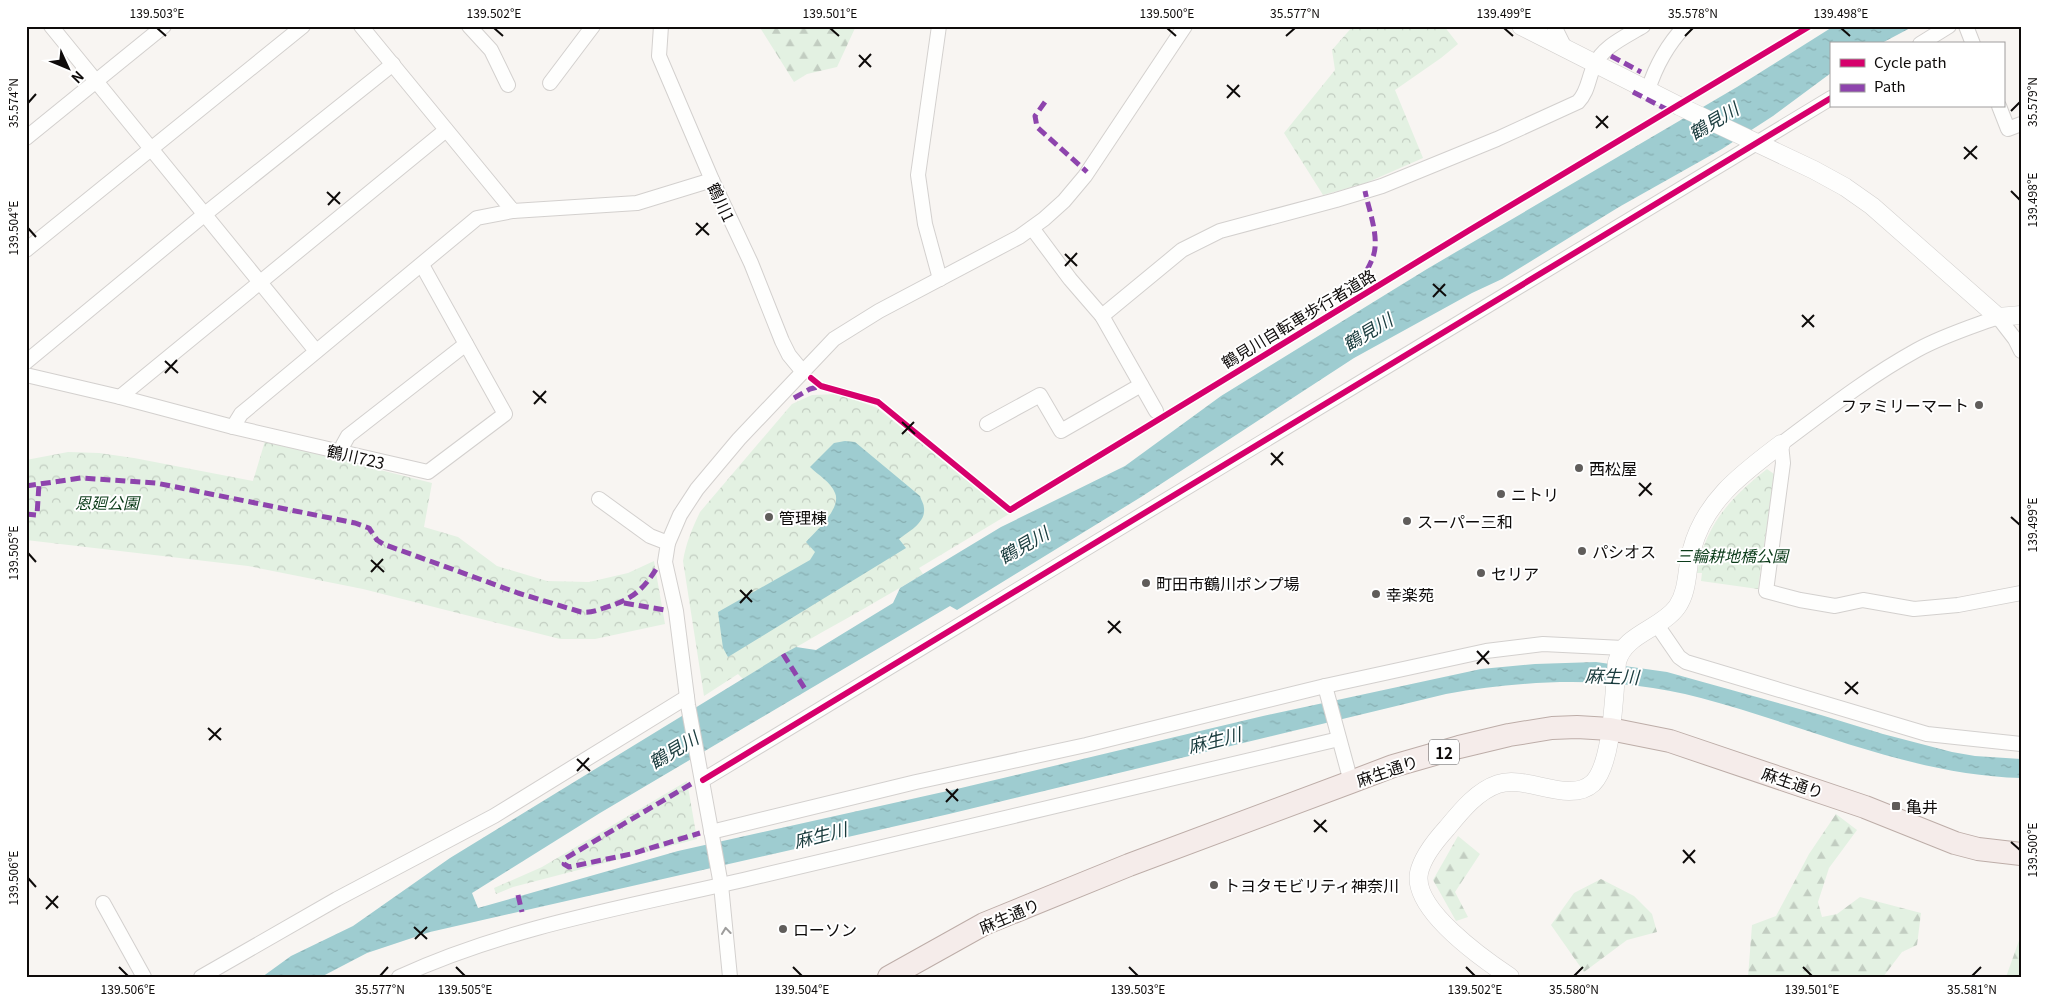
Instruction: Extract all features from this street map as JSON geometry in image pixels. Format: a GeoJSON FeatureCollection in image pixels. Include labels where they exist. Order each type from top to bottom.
{"type":"FeatureCollection","features":[{"type":"Feature","properties":{"kind":"main road","name":"麻生通り"},"geometry":{"type":"LineString","coordinates":[[889,977],[984,924],[1129,865],[1393,766],[1509,735],[1552,728],[1610,729],[1670,741],[1866,807],[1955,843],[1978,849],[2021,854]]}},
{"type":"Feature","properties":{"kind":"street"},"geometry":{"type":"LineString","coordinates":[[51,26],[316,352]]}},
{"type":"Feature","properties":{"kind":"street"},"geometry":{"type":"LineString","coordinates":[[26,138],[164,26]]}},
{"type":"Feature","properties":{"kind":"street"},"geometry":{"type":"LineString","coordinates":[[26,250],[303,26]]}},
{"type":"Feature","properties":{"kind":"street"},"geometry":{"type":"LineString","coordinates":[[362,26],[513,211]]}},
{"type":"Feature","properties":{"kind":"street"},"geometry":{"type":"LineString","coordinates":[[469,26],[491,50],[508,85]]}},
{"type":"Feature","properties":{"kind":"street"},"geometry":{"type":"LineString","coordinates":[[550,83],[594,26]]}},
{"type":"Feature","properties":{"kind":"street","name":"鶴川1"},"geometry":{"type":"LineString","coordinates":[[661,26],[659,56],[712,180],[751,263],[782,341],[789,355],[803,372]]}},
{"type":"Feature","properties":{"kind":"street"},"geometry":{"type":"LineString","coordinates":[[939,26],[918,175],[925,224],[940,279]]}},
{"type":"Feature","properties":{"kind":"street"},"geometry":{"type":"LineString","coordinates":[[730,977],[720,882],[688,701],[676,611],[665,562],[668,543],[680,515],[697,489],[739,439],[834,339],[844,331],[1032,228],[1064,201],[1085,176],[1185,26]]}},
{"type":"Feature","properties":{"kind":"street"},"geometry":{"type":"LineString","coordinates":[[1521,26],[1845,187],[1872,206],[1998,317],[2015,338],[2021,351]]}},
{"type":"Feature","properties":{"kind":"street"},"geometry":{"type":"LineString","coordinates":[[1554,26],[1566,50]]}},
{"type":"Feature","properties":{"kind":"street"},"geometry":{"type":"LineString","coordinates":[[1102,316],[1182,250],[1220,232],[1382,186],[1497,139],[1578,102],[1585,95],[1595,64],[1607,48],[1643,26]]}},
{"type":"Feature","properties":{"kind":"street"},"geometry":{"type":"LineString","coordinates":[[1648,90],[1659,60],[1685,26]]}},
{"type":"Feature","properties":{"kind":"street"},"geometry":{"type":"LineString","coordinates":[[1923,42],[1949,26]]}},
{"type":"Feature","properties":{"kind":"street"},"geometry":{"type":"LineString","coordinates":[[1966,26],[1972,42]]}},
{"type":"Feature","properties":{"kind":"street"},"geometry":{"type":"LineString","coordinates":[[26,362],[205,214],[393,64]]}},
{"type":"Feature","properties":{"kind":"street"},"geometry":{"type":"LineString","coordinates":[[702,777],[1476,311],[1754,141],[1830,99]]}},
{"type":"Feature","properties":{"kind":"street"},"geometry":{"type":"LineString","coordinates":[[2000,108],[2008,128],[2021,124]]}},
{"type":"Feature","properties":{"kind":"street"},"geometry":{"type":"LineString","coordinates":[[120,397],[446,130]]}},
{"type":"Feature","properties":{"kind":"street"},"geometry":{"type":"LineString","coordinates":[[233,428],[241,414],[477,218],[513,211],[637,203],[712,180]]}},
{"type":"Feature","properties":{"kind":"street"},"geometry":{"type":"LineString","coordinates":[[1032,228],[1070,279],[1102,316],[1156,411]]}},
{"type":"Feature","properties":{"kind":"street","name":"鶴川723"},"geometry":{"type":"LineString","coordinates":[[26,375],[120,397],[233,428],[428,472],[505,414],[422,265]]}},
{"type":"Feature","properties":{"kind":"street"},"geometry":{"type":"LineString","coordinates":[[1510,977],[1459,939],[1426,902],[1419,888],[1419,872],[1434,842],[1458,814],[1481,793],[1498,784],[1518,781],[1546,788],[1576,791],[1587,788],[1595,781],[1602,767],[1610,729],[1617,662],[1622,650],[1675,610],[1682,599],[1692,548],[1698,529],[1708,511],[1732,483],[1781,444],[1872,377],[1919,349],[1998,317],[2021,315]]}},
{"type":"Feature","properties":{"kind":"street"},"geometry":{"type":"LineString","coordinates":[[342,453],[343,445],[348,436],[466,344]]}},
{"type":"Feature","properties":{"kind":"street"},"geometry":{"type":"LineString","coordinates":[[986,424],[1040,395],[1061,431],[1141,385]]}},
{"type":"Feature","properties":{"kind":"street"},"geometry":{"type":"LineString","coordinates":[[1781,444],[1783,463],[1766,591],[1800,600],[1835,606],[1863,600],[1914,609],[1958,604],[2021,593]]}},
{"type":"Feature","properties":{"kind":"street"},"geometry":{"type":"LineString","coordinates":[[599,499],[650,536],[668,543]]}},
{"type":"Feature","properties":{"kind":"street"},"geometry":{"type":"LineString","coordinates":[[1657,625],[1679,657],[1686,662],[1927,734],[2021,744]]}},
{"type":"Feature","properties":{"kind":"street"},"geometry":{"type":"LineString","coordinates":[[711,835],[916,782],[1327,692],[1486,650],[1543,644],[1622,650]]}},
{"type":"Feature","properties":{"kind":"street"},"geometry":{"type":"LineString","coordinates":[[1327,692],[1351,782]]}},
{"type":"Feature","properties":{"kind":"street"},"geometry":{"type":"LineString","coordinates":[[200,977],[337,899],[494,816],[688,701]]}},
{"type":"Feature","properties":{"kind":"street"},"geometry":{"type":"LineString","coordinates":[[399,977],[479,945],[558,922],[1338,733]]}},
{"type":"Feature","properties":{"kind":"street"},"geometry":{"type":"LineString","coordinates":[[103,903],[144,977]]}},
{"type":"Feature","properties":{"kind":"green space"},"geometry":{"type":"Polygon","coordinates":[[[759,26],[856,26],[837,67],[807,74],[794,82],[759,26]]]}},
{"type":"Feature","properties":{"kind":"green space"},"geometry":{"type":"Polygon","coordinates":[[[1353,26],[1444,26],[1458,44],[1395,90],[1423,158],[1366,183],[1323,195],[1284,133],[1335,70],[1332,50],[1353,26]]]}},
{"type":"Feature","properties":{"kind":"green space"},"geometry":{"type":"Polygon","coordinates":[[[839,394],[877,408],[1009,514],[919,568],[923,574],[743,679],[738,674],[704,696],[683,561],[694,524],[700,512],[792,404],[812,395],[839,394]]]}},
{"type":"Feature","properties":{"kind":"green space","name":"恩廻公園"},"geometry":{"type":"Polygon","coordinates":[[[265,441],[432,483],[424,527],[458,537],[497,566],[547,581],[589,582],[628,573],[654,561],[665,624],[595,639],[560,639],[363,589],[248,566],[26,540],[26,460],[68,452],[99,453],[253,481],[265,441]]]}},
{"type":"Feature","properties":{"kind":"green space","name":"三輪耕地橋公園"},"geometry":{"type":"Polygon","coordinates":[[[1767,469],[1774,474],[1758,589],[1701,581],[1702,573],[1697,573],[1706,541],[1713,527],[1731,502],[1767,469]]]}},
{"type":"Feature","properties":{"kind":"green space"},"geometry":{"type":"Polygon","coordinates":[[[687,781],[697,839],[513,887],[496,894],[494,888],[542,867],[687,781]]]}},
{"type":"Feature","properties":{"kind":"green space"},"geometry":{"type":"Polygon","coordinates":[[[1836,814],[1857,830],[1829,868],[1818,902],[1822,917],[1837,914],[1860,897],[1921,913],[1917,945],[1902,952],[1883,977],[1748,977],[1752,925],[1776,916],[1809,854],[1836,814]]]}},
{"type":"Feature","properties":{"kind":"green space"},"geometry":{"type":"Polygon","coordinates":[[[1458,836],[1480,854],[1455,892],[1468,917],[1456,921],[1433,880],[1458,836]]]}},
{"type":"Feature","properties":{"kind":"green space"},"geometry":{"type":"Polygon","coordinates":[[[1601,879],[1634,896],[1652,914],[1657,932],[1627,940],[1584,972],[1551,925],[1574,893],[1601,879]]]}},
{"type":"Feature","properties":{"kind":"green space"},"geometry":{"type":"Polygon","coordinates":[[[2021,935],[2021,977],[2006,977],[2021,935]]]}},
{"type":"Feature","properties":{"kind":"water"},"geometry":{"type":"Polygon","coordinates":[[[1834,26],[1914,26],[1884,42],[1830,42],[1830,74],[1773,116],[1722,149],[1619,207],[1502,279],[1472,293],[1354,358],[1141,497],[957,610],[950,606],[600,813],[472,893],[478,908],[678,851],[961,788],[1263,716],[1481,669],[1535,664],[1596,662],[1667,672],[1952,752],[1975,756],[2021,759],[2021,778],[1980,775],[1899,759],[1741,709],[1669,691],[1606,683],[1574,682],[1510,685],[1446,694],[949,814],[430,932],[367,953],[321,977],[262,977],[291,956],[353,926],[450,858],[783,654],[796,647],[816,650],[893,603],[900,588],[1001,527],[1125,466],[1221,396],[1427,269],[1737,87],[1834,26]]]}},
{"type":"Feature","properties":{"kind":"water"},"geometry":{"type":"Polygon","coordinates":[[[855,442],[920,496],[924,506],[922,518],[916,526],[899,539],[906,548],[728,657],[723,648],[718,612],[810,560],[815,552],[806,542],[831,512],[835,506],[836,499],[831,485],[810,467],[834,443],[855,442]]]}},
{"type":"Feature","properties":{"kind":"marked path"},"geometry":{"type":"LineString","coordinates":[[1611,56],[1641,72]]}},
{"type":"Feature","properties":{"kind":"marked path"},"geometry":{"type":"LineString","coordinates":[[1633,92],[1666,109],[1668,113]]}},
{"type":"Feature","properties":{"kind":"marked path"},"geometry":{"type":"LineString","coordinates":[[1045,102],[1035,116],[1037,127],[1087,172]]}},
{"type":"Feature","properties":{"kind":"marked path"},"geometry":{"type":"LineString","coordinates":[[1358,298],[1358,292],[1375,250],[1375,233],[1365,191]]}},
{"type":"Feature","properties":{"kind":"marked path"},"geometry":{"type":"LineString","coordinates":[[794,398],[810,389],[821,386]]}},
{"type":"Feature","properties":{"kind":"marked path"},"geometry":{"type":"LineString","coordinates":[[26,486],[81,478],[156,483],[355,523],[369,528],[377,540],[383,544],[518,593],[581,612],[598,610],[629,598],[647,582],[658,566]]}},
{"type":"Feature","properties":{"kind":"marked path"},"geometry":{"type":"LineString","coordinates":[[26,514],[37,515],[39,484]]}},
{"type":"Feature","properties":{"kind":"marked path"},"geometry":{"type":"LineString","coordinates":[[624,603],[665,610]]}},
{"type":"Feature","properties":{"kind":"marked path"},"geometry":{"type":"LineString","coordinates":[[783,654],[807,692]]}},
{"type":"Feature","properties":{"kind":"marked path"},"geometry":{"type":"LineString","coordinates":[[691,784],[566,858],[564,864],[569,867],[631,854],[700,833]]}},
{"type":"Feature","properties":{"kind":"marked path"},"geometry":{"type":"LineString","coordinates":[[518,895],[522,912]]}},
{"type":"Feature","properties":{"kind":"cycle path","name":"鶴見川自転車歩行者道路"},"geometry":{"type":"LineString","coordinates":[[811,378],[821,386],[878,402],[1010,510],[1468,231],[1810,26]]}},
{"type":"Feature","properties":{"kind":"cycle path"},"geometry":{"type":"LineString","coordinates":[[703,780],[1830,99]]}},
{"type":"Feature","properties":{"kind":"place","name":"ファミリーマート"},"geometry":{"type":"Point","coordinates":[1979,405]}},
{"type":"Feature","properties":{"kind":"place","name":"西松屋"},"geometry":{"type":"Point","coordinates":[1579,468]}},
{"type":"Feature","properties":{"kind":"place","name":"ニトリ"},"geometry":{"type":"Point","coordinates":[1501,494]}},
{"type":"Feature","properties":{"kind":"place","name":"管理棟"},"geometry":{"type":"Point","coordinates":[769,517]}},
{"type":"Feature","properties":{"kind":"place","name":"スーパー三和"},"geometry":{"type":"Point","coordinates":[1407,521]}},
{"type":"Feature","properties":{"kind":"place","name":"パシオス"},"geometry":{"type":"Point","coordinates":[1582,551]}},
{"type":"Feature","properties":{"kind":"place","name":"セリア"},"geometry":{"type":"Point","coordinates":[1481,573]}},
{"type":"Feature","properties":{"kind":"place","name":"町田市鶴川ポンプ場"},"geometry":{"type":"Point","coordinates":[1146,583]}},
{"type":"Feature","properties":{"kind":"place","name":"幸楽苑"},"geometry":{"type":"Point","coordinates":[1376,594]}},
{"type":"Feature","properties":{"kind":"place","name":"亀井"},"geometry":{"type":"Point","coordinates":[1896,806]}},
{"type":"Feature","properties":{"kind":"place","name":"トヨタモビリティ神奈川"},"geometry":{"type":"Point","coordinates":[1214,885]}},
{"type":"Feature","properties":{"kind":"place","name":"ローソン"},"geometry":{"type":"Point","coordinates":[783,929]}},
{"type":"Feature","properties":{"kind":"water label","name":"鶴見川"},"geometry":{"type":"Point","coordinates":[1713,120]}},
{"type":"Feature","properties":{"kind":"water label","name":"鶴見川"},"geometry":{"type":"Point","coordinates":[1367,331]}},
{"type":"Feature","properties":{"kind":"water label","name":"鶴見川"},"geometry":{"type":"Point","coordinates":[1023,544]}},
{"type":"Feature","properties":{"kind":"water label","name":"麻生川"},"geometry":{"type":"Point","coordinates":[1612,675]}},
{"type":"Feature","properties":{"kind":"water label","name":"麻生川"},"geometry":{"type":"Point","coordinates":[1214,739]}},
{"type":"Feature","properties":{"kind":"water label","name":"鶴見川"},"geometry":{"type":"Point","coordinates":[673,749]}},
{"type":"Feature","properties":{"kind":"water label","name":"麻生川"},"geometry":{"type":"Point","coordinates":[820,834]}}]}
